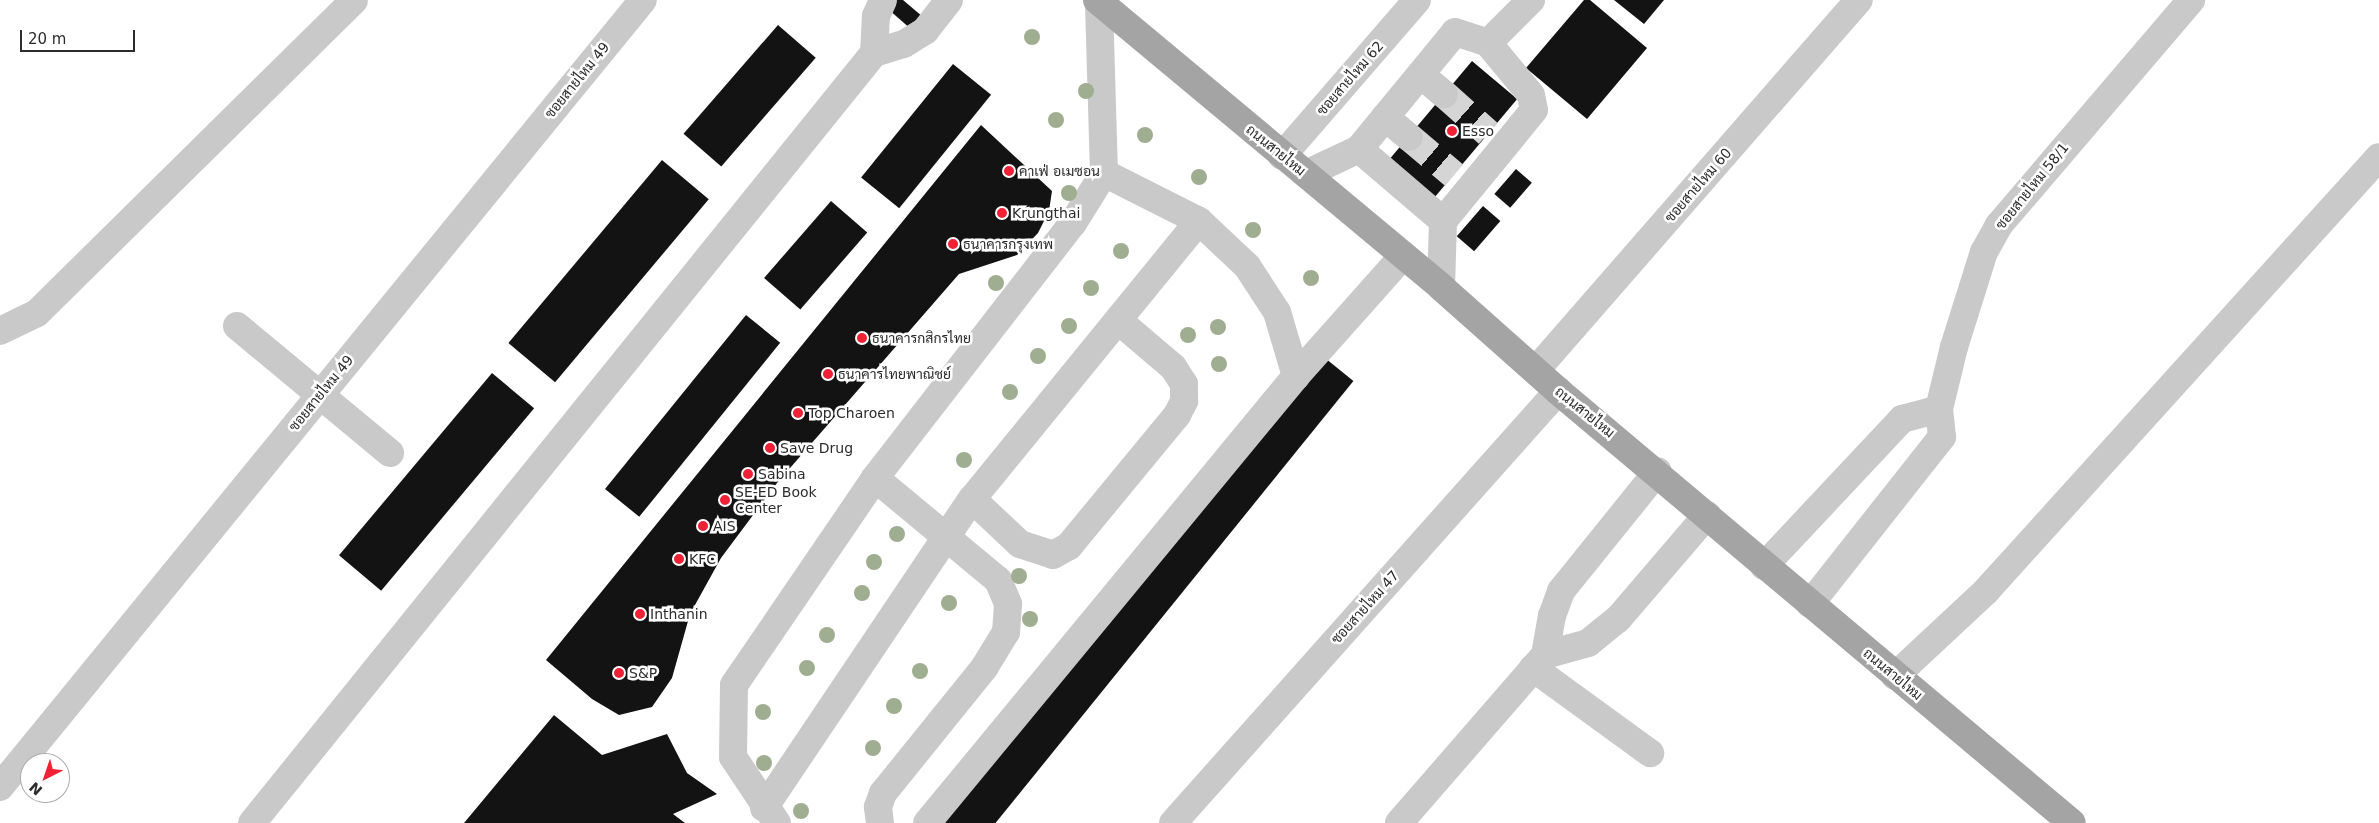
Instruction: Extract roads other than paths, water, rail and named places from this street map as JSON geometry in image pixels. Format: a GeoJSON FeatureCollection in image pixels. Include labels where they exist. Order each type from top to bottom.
{"type":"FeatureCollection","features":[{"type":"Feature","properties":{"kind":"main road","name":"ถนนสายไหม"},"geometry":{"type":"LineString","coordinates":[[1098,0],[1282,156],[1442,286],[1558,391],[1658,471],[1764,566],[2072,823]]}},
{"type":"Feature","properties":{"kind":"street"},"geometry":{"type":"LineString","coordinates":[[0,332],[38,313],[354,0]]}},
{"type":"Feature","properties":{"kind":"street","name":"ซอยสายไหม 49"},"geometry":{"type":"LineString","coordinates":[[0,787],[643,0]]}},
{"type":"Feature","properties":{"kind":"street"},"geometry":{"type":"LineString","coordinates":[[874,53],[876,16],[883,0]]}},
{"type":"Feature","properties":{"kind":"street"},"geometry":{"type":"LineString","coordinates":[[252,823],[874,53],[904,44],[925,31],[948,0]]}},
{"type":"Feature","properties":{"kind":"street"},"geometry":{"type":"LineString","coordinates":[[1098,0],[1104,173],[1073,223],[875,478],[734,685],[733,757],[771,816],[944,538],[972,498],[1119,321],[1199,221]]}},
{"type":"Feature","properties":{"kind":"street","name":"ซอยสายไหม 62"},"geometry":{"type":"LineString","coordinates":[[1282,156],[1417,0]]}},
{"type":"Feature","properties":{"kind":"street"},"geometry":{"type":"LineString","coordinates":[[1488,43],[1532,0]]}},
{"type":"Feature","properties":{"kind":"street","name":"ซอยสายไหม 60"},"geometry":{"type":"LineString","coordinates":[[1536,370],[1859,0]]}},
{"type":"Feature","properties":{"kind":"street","name":"ซอยสายไหม 58/1"},"geometry":{"type":"LineString","coordinates":[[1939,409],[1984,252],[1998,225],[2191,0]]}},
{"type":"Feature","properties":{"kind":"street"},"geometry":{"type":"LineString","coordinates":[[1306,174],[1359,149],[1455,32],[1488,43],[1530,96],[1534,110],[1496,139],[1461,182],[1442,221],[1442,286]]}},
{"type":"Feature","properties":{"kind":"street"},"geometry":{"type":"LineString","coordinates":[[1421,75],[1444,94]]}},
{"type":"Feature","properties":{"kind":"street"},"geometry":{"type":"LineString","coordinates":[[1386,117],[1409,137]]}},
{"type":"Feature","properties":{"kind":"street"},"geometry":{"type":"LineString","coordinates":[[1359,149],[1442,221]]}},
{"type":"Feature","properties":{"kind":"street"},"geometry":{"type":"LineString","coordinates":[[1895,676],[1986,591],[2379,157]]}},
{"type":"Feature","properties":{"kind":"street"},"geometry":{"type":"LineString","coordinates":[[1104,173],[1199,221],[1247,266],[1277,312],[1296,376]]}},
{"type":"Feature","properties":{"kind":"street"},"geometry":{"type":"LineString","coordinates":[[927,823],[1296,376],[1403,256]]}},
{"type":"Feature","properties":{"kind":"street"},"geometry":{"type":"LineString","coordinates":[[972,498],[1020,544],[1034,550],[1053,555],[1076,538],[1177,415],[1184,401],[1184,384],[1173,367],[1119,321]]}},
{"type":"Feature","properties":{"kind":"street"},"geometry":{"type":"LineString","coordinates":[[237,326],[321,393],[390,453]]}},
{"type":"Feature","properties":{"kind":"street","name":"ซอยสายไหม 47"},"geometry":{"type":"LineString","coordinates":[[1172,823],[1558,391]]}},
{"type":"Feature","properties":{"kind":"street"},"geometry":{"type":"LineString","coordinates":[[1764,566],[1902,419],[1939,409],[1942,437],[1810,604]]}},
{"type":"Feature","properties":{"kind":"street"},"geometry":{"type":"LineString","coordinates":[[1399,823],[1539,661],[1561,591],[1658,471]]}},
{"type":"Feature","properties":{"kind":"street"},"geometry":{"type":"LineString","coordinates":[[875,478],[944,538],[998,580],[1008,604],[1006,632],[984,668],[883,793],[878,807],[880,823]]}},
{"type":"Feature","properties":{"kind":"street"},"geometry":{"type":"LineString","coordinates":[[1539,661],[1588,643],[1618,619],[1707,515]]}},
{"type":"Feature","properties":{"kind":"street"},"geometry":{"type":"LineString","coordinates":[[1539,661],[1650,752]]}},
{"type":"Feature","properties":{"kind":"tunnel"},"geometry":{"type":"LineString","coordinates":[[1444,94],[1488,133]]}},
{"type":"Feature","properties":{"kind":"tunnel"},"geometry":{"type":"LineString","coordinates":[[1409,137],[1454,175]]}},
{"type":"Feature","properties":{"kind":"place","name":"Esso"},"geometry":{"type":"Point","coordinates":[1452,131]}},
{"type":"Feature","properties":{"kind":"place","name":"คาเฟ่ อเมซอน"},"geometry":{"type":"Point","coordinates":[1009,171]}},
{"type":"Feature","properties":{"kind":"place","name":"Krungthai"},"geometry":{"type":"Point","coordinates":[1002,213]}},
{"type":"Feature","properties":{"kind":"place","name":"ธนาคารกรุงเทพ"},"geometry":{"type":"Point","coordinates":[953,244]}},
{"type":"Feature","properties":{"kind":"place","name":"ธนาคารกสิกรไทย"},"geometry":{"type":"Point","coordinates":[862,338]}},
{"type":"Feature","properties":{"kind":"place","name":"ธนาคารไทยพาณิชย์"},"geometry":{"type":"Point","coordinates":[828,374]}},
{"type":"Feature","properties":{"kind":"place","name":"Top Charoen"},"geometry":{"type":"Point","coordinates":[798,413]}},
{"type":"Feature","properties":{"kind":"place","name":"Save Drug"},"geometry":{"type":"Point","coordinates":[770,448]}},
{"type":"Feature","properties":{"kind":"place","name":"Sabina"},"geometry":{"type":"Point","coordinates":[748,474]}},
{"type":"Feature","properties":{"kind":"place","name":"SE-ED Book Center"},"geometry":{"type":"Point","coordinates":[725,500]}},
{"type":"Feature","properties":{"kind":"place","name":"AIS"},"geometry":{"type":"Point","coordinates":[703,526]}},
{"type":"Feature","properties":{"kind":"place","name":"KFC"},"geometry":{"type":"Point","coordinates":[679,559]}},
{"type":"Feature","properties":{"kind":"place","name":"Inthanin"},"geometry":{"type":"Point","coordinates":[640,614]}},
{"type":"Feature","properties":{"kind":"place","name":"S&P"},"geometry":{"type":"Point","coordinates":[619,673]}}]}
